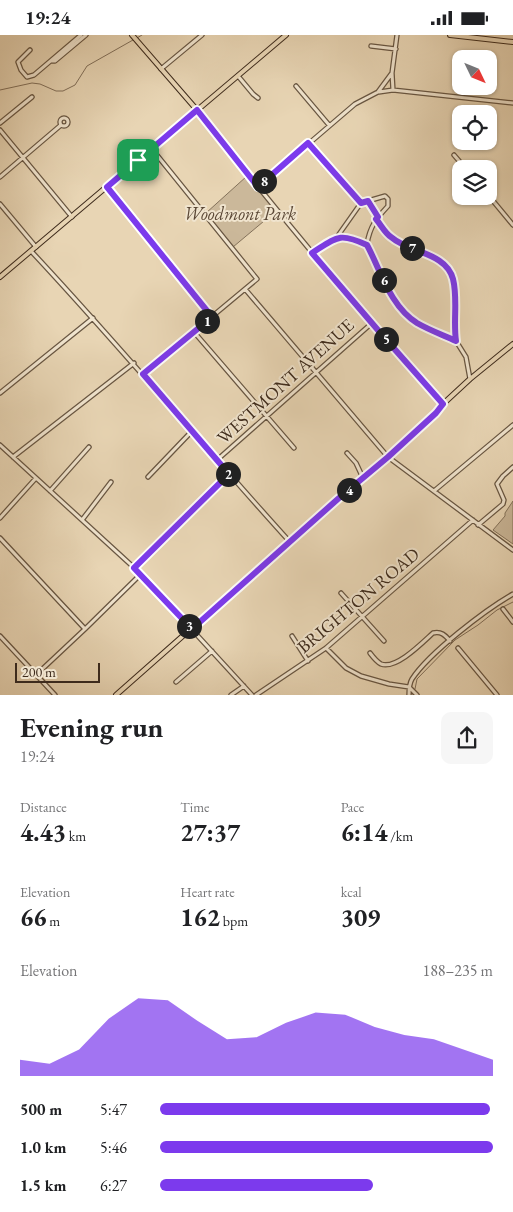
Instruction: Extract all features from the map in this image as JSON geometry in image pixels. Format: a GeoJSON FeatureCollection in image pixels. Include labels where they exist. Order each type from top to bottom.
{"type":"FeatureCollection","features":[{"type":"Feature","properties":{"kind":"main road"},"geometry":{"type":"LineString","coordinates":[[132,35],[197,110]]}},
{"type":"Feature","properties":{"kind":"main road"},"geometry":{"type":"LineString","coordinates":[[0,277],[286,35]]}},
{"type":"Feature","properties":{"kind":"main road"},"geometry":{"type":"LineString","coordinates":[[450,35],[513,42]]}},
{"type":"Feature","properties":{"kind":"main road"},"geometry":{"type":"LineString","coordinates":[[116,695],[388,457],[470,379],[513,343]]}},
{"type":"Feature","properties":{"kind":"street"},"geometry":{"type":"LineString","coordinates":[[76,41],[81,35]]}},
{"type":"Feature","properties":{"kind":"street"},"geometry":{"type":"LineString","coordinates":[[30,50],[18,62],[21,70],[27,77],[34,75],[50,61],[55,61],[64,51],[86,35]]}},
{"type":"Feature","properties":{"kind":"street"},"geometry":{"type":"LineString","coordinates":[[161,69],[202,35]]}},
{"type":"Feature","properties":{"kind":"street"},"geometry":{"type":"LineString","coordinates":[[393,90],[392,73],[397,35]]}},
{"type":"Feature","properties":{"kind":"street"},"geometry":{"type":"LineString","coordinates":[[370,46],[396,49]]}},
{"type":"Feature","properties":{"kind":"street"},"geometry":{"type":"LineString","coordinates":[[378,92],[392,73]]}},
{"type":"Feature","properties":{"kind":"street"},"geometry":{"type":"LineString","coordinates":[[238,76],[258,98]]}},
{"type":"Feature","properties":{"kind":"street"},"geometry":{"type":"LineString","coordinates":[[296,86],[329,125]]}},
{"type":"Feature","properties":{"kind":"street"},"geometry":{"type":"LineString","coordinates":[[258,187],[355,104],[378,92],[393,90],[513,103]]}},
{"type":"Feature","properties":{"kind":"street"},"geometry":{"type":"LineString","coordinates":[[0,123],[32,97]]}},
{"type":"Feature","properties":{"kind":"street"},"geometry":{"type":"LineString","coordinates":[[197,110],[312,253],[443,404]]}},
{"type":"Feature","properties":{"kind":"street"},"geometry":{"type":"LineString","coordinates":[[0,177],[61,125]]}},
{"type":"Feature","properties":{"kind":"street"},"geometry":{"type":"LineString","coordinates":[[0,130],[72,217]]}},
{"type":"Feature","properties":{"kind":"street"},"geometry":{"type":"LineString","coordinates":[[308,143],[361,203]]}},
{"type":"Feature","properties":{"kind":"street"},"geometry":{"type":"LineString","coordinates":[[143,374],[257,279],[152,149]]}},
{"type":"Feature","properties":{"kind":"street"},"geometry":{"type":"LineString","coordinates":[[454,155],[458,160]]}},
{"type":"Feature","properties":{"kind":"street"},"geometry":{"type":"LineString","coordinates":[[107,187],[212,317]]}},
{"type":"Feature","properties":{"kind":"street"},"geometry":{"type":"LineString","coordinates":[[312,253],[337,237],[361,203],[385,196],[388,199],[388,206],[370,229],[367,245],[388,290],[407,315],[428,329],[456,341]]}},
{"type":"Feature","properties":{"kind":"street"},"geometry":{"type":"LineString","coordinates":[[368,201],[377,218],[391,237],[439,260],[450,271],[454,289],[456,341],[466,357],[470,379]]}},
{"type":"Feature","properties":{"kind":"street"},"geometry":{"type":"LineString","coordinates":[[0,205],[36,247]]}},
{"type":"Feature","properties":{"kind":"street"},"geometry":{"type":"LineString","coordinates":[[496,205],[513,225]]}},
{"type":"Feature","properties":{"kind":"street"},"geometry":{"type":"LineString","coordinates":[[337,237],[351,237],[367,245]]}},
{"type":"Feature","properties":{"kind":"street"},"geometry":{"type":"LineString","coordinates":[[32,251],[134,363],[290,542]]}},
{"type":"Feature","properties":{"kind":"street"},"geometry":{"type":"LineString","coordinates":[[246,289],[388,457],[513,550]]}},
{"type":"Feature","properties":{"kind":"street"},"geometry":{"type":"LineString","coordinates":[[0,393],[93,318]]}},
{"type":"Feature","properties":{"kind":"street","name":"WESTMONT AVENUE"},"geometry":{"type":"LineString","coordinates":[[217,460],[372,323]]}},
{"type":"Feature","properties":{"kind":"street"},"geometry":{"type":"LineString","coordinates":[[194,332],[294,447]]}},
{"type":"Feature","properties":{"kind":"street"},"geometry":{"type":"LineString","coordinates":[[13,457],[134,363]]}},
{"type":"Feature","properties":{"kind":"street"},"geometry":{"type":"LineString","coordinates":[[434,491],[513,425]]}},
{"type":"Feature","properties":{"kind":"street"},"geometry":{"type":"LineString","coordinates":[[148,477],[193,430]]}},
{"type":"Feature","properties":{"kind":"street"},"geometry":{"type":"LineString","coordinates":[[0,445],[141,574],[252,695]]}},
{"type":"Feature","properties":{"kind":"street"},"geometry":{"type":"LineString","coordinates":[[50,491],[89,447]]}},
{"type":"Feature","properties":{"kind":"street"},"geometry":{"type":"LineString","coordinates":[[347,453],[356,463],[363,478]]}},
{"type":"Feature","properties":{"kind":"street"},"geometry":{"type":"LineString","coordinates":[[478,525],[503,504],[503,495],[497,484],[513,467]]}},
{"type":"Feature","properties":{"kind":"street"},"geometry":{"type":"LineString","coordinates":[[134,568],[229,474]]}},
{"type":"Feature","properties":{"kind":"street"},"geometry":{"type":"LineString","coordinates":[[0,518],[36,478]]}},
{"type":"Feature","properties":{"kind":"street"},"geometry":{"type":"LineString","coordinates":[[82,520],[111,482]]}},
{"type":"Feature","properties":{"kind":"street","name":"BRIGHTON ROAD"},"geometry":{"type":"LineString","coordinates":[[256,695],[326,648],[364,617],[472,520]]}},
{"type":"Feature","properties":{"kind":"street"},"geometry":{"type":"LineString","coordinates":[[0,538],[85,629]]}},
{"type":"Feature","properties":{"kind":"street"},"geometry":{"type":"LineString","coordinates":[[36,675],[141,574]]}},
{"type":"Feature","properties":{"kind":"street"},"geometry":{"type":"LineString","coordinates":[[341,593],[384,641]]}},
{"type":"Feature","properties":{"kind":"street"},"geometry":{"type":"LineString","coordinates":[[408,695],[410,681],[430,658],[502,600],[513,594]]}},
{"type":"Feature","properties":{"kind":"street"},"geometry":{"type":"LineString","coordinates":[[502,609],[513,622]]}},
{"type":"Feature","properties":{"kind":"street"},"geometry":{"type":"LineString","coordinates":[[370,653],[378,662],[389,665],[396,663],[433,633],[438,632],[446,635],[450,641]]}},
{"type":"Feature","properties":{"kind":"street"},"geometry":{"type":"LineString","coordinates":[[292,636],[308,661]]}},
{"type":"Feature","properties":{"kind":"street"},"geometry":{"type":"LineString","coordinates":[[0,637],[55,695]]}},
{"type":"Feature","properties":{"kind":"street"},"geometry":{"type":"LineString","coordinates":[[326,648],[346,668],[361,676],[409,687],[417,695]]}},
{"type":"Feature","properties":{"kind":"street"},"geometry":{"type":"LineString","coordinates":[[458,648],[497,695]]}},
{"type":"Feature","properties":{"kind":"street"},"geometry":{"type":"LineString","coordinates":[[176,682],[212,651]]}},
{"type":"Feature","properties":{"kind":"street"},"geometry":{"type":"LineString","coordinates":[[231,695],[244,686]]}},
{"type":"Feature","properties":{"kind":"green space","name":"Woodmont Park"},"geometry":{"type":"Polygon","coordinates":[[[247,176],[276,211],[233,247],[206,213],[247,176]]]}},
{"type":"Feature","properties":{"kind":"green space"},"geometry":{"type":"Polygon","coordinates":[[[513,501],[513,544],[493,530],[505,516],[513,501]]]}},
{"type":"Feature","properties":{"kind":"waterway"},"geometry":{"type":"LineString","coordinates":[[137,38],[142,35]]}},
{"type":"Feature","properties":{"kind":"waterway"},"geometry":{"type":"LineString","coordinates":[[0,90],[32,83],[40,84],[56,91],[63,91],[75,85],[87,66],[133,40]]}},
{"type":"Feature","properties":{"kind":"waterway"},"geometry":{"type":"LineString","coordinates":[[415,689],[417,679],[455,640],[497,610],[513,602]]}},
{"type":"Feature","properties":{"kind":"route"},"geometry":{"type":"LineString","coordinates":[[197,110],[258,187],[308,143],[361,203],[368,201],[378,217],[376,219],[391,237],[439,260],[450,271],[453,280],[456,341],[428,329],[407,315],[388,290],[367,245],[351,237],[337,237],[312,253],[443,404],[436,413],[388,457],[339,498],[192,629],[134,568],[229,474],[143,374],[212,317],[107,187],[138,160],[197,110]]}}]}
